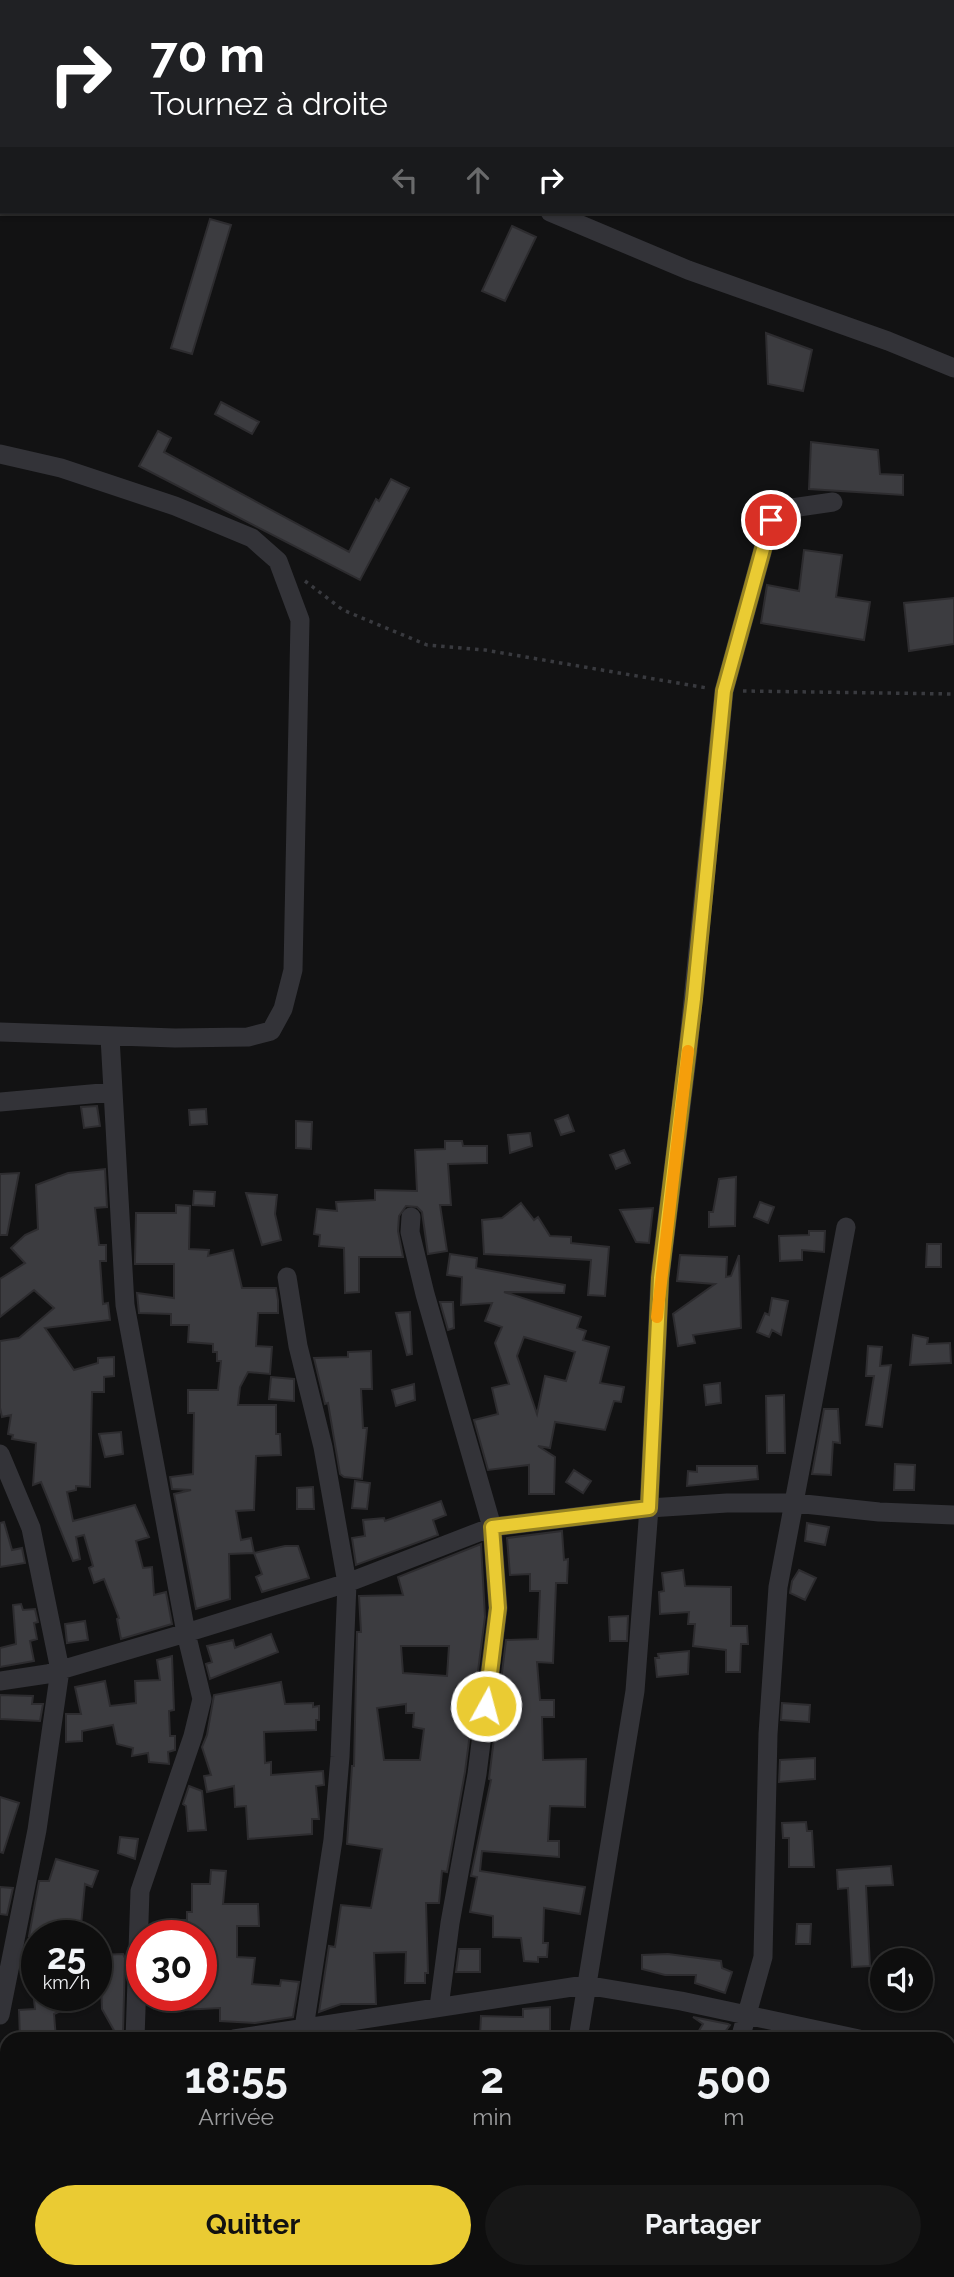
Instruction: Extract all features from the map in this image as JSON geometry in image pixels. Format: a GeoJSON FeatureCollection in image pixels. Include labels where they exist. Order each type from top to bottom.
{"type":"FeatureCollection","features":[{"type":"Feature","properties":{"kind":"street"},"geometry":{"type":"LineString","coordinates":[[555,214],[698,274],[888,341],[954,368]]}},
{"type":"Feature","properties":{"kind":"street"},"geometry":{"type":"LineString","coordinates":[[0,454],[61,468],[175,506],[251,538],[278,561],[300,620],[293,970],[283,1009],[271,1031],[248,1037],[110,1037],[0,1032]]}},
{"type":"Feature","properties":{"kind":"street"},"geometry":{"type":"LineString","coordinates":[[579,2032],[635,1691],[649,1508],[660,1278],[690,1036],[724,691],[771,520],[785,509],[834,502]]}},
{"type":"Feature","properties":{"kind":"street"},"geometry":{"type":"LineString","coordinates":[[110,1037],[125,1305],[186,1633],[202,1699],[193,1736],[140,1891],[135,2032]]}},
{"type":"Feature","properties":{"kind":"street"},"geometry":{"type":"LineString","coordinates":[[0,1102],[113,1092]]}},
{"type":"Feature","properties":{"kind":"street"},"geometry":{"type":"LineString","coordinates":[[411,1217],[410,1232],[425,1294],[492,1527],[498,1608],[477,1774],[450,1923],[439,2007]]}},
{"type":"Feature","properties":{"kind":"street"},"geometry":{"type":"LineString","coordinates":[[743,2032],[763,1956],[766,1918],[768,1734],[778,1587],[846,1227]]}},
{"type":"Feature","properties":{"kind":"street"},"geometry":{"type":"LineString","coordinates":[[287,1277],[298,1346],[323,1447],[347,1583],[340,1757],[333,1840],[304,2028]]}},
{"type":"Feature","properties":{"kind":"street"},"geometry":{"type":"LineString","coordinates":[[0,1454],[31,1528],[61,1670],[37,1830],[0,2015]]}},
{"type":"Feature","properties":{"kind":"street"},"geometry":{"type":"LineString","coordinates":[[0,1681],[61,1670],[347,1583],[492,1527],[649,1508],[727,1503],[796,1503],[879,1512],[954,1515]]}},
{"type":"Feature","properties":{"kind":"street"},"geometry":{"type":"LineString","coordinates":[[279,2032],[585,1985],[827,2032]]}},
{"type":"Feature","properties":{"kind":"path"},"geometry":{"type":"LineString","coordinates":[[278,561],[343,610],[427,645],[498,652],[724,691],[954,694]]}},
{"type":"Feature","properties":{"kind":"building"},"geometry":{"type":"Polygon","coordinates":[[[210,219],[231,225],[192,354],[171,348],[210,219]]]}},
{"type":"Feature","properties":{"kind":"building"},"geometry":{"type":"Polygon","coordinates":[[[512,226],[536,237],[505,301],[482,291],[512,226]]]}},
{"type":"Feature","properties":{"kind":"building"},"geometry":{"type":"Polygon","coordinates":[[[766,333],[812,350],[803,391],[768,384],[766,333]]]}},
{"type":"Feature","properties":{"kind":"building"},"geometry":{"type":"Polygon","coordinates":[[[221,402],[259,422],[252,434],[215,414],[221,402]]]}},
{"type":"Feature","properties":{"kind":"building"},"geometry":{"type":"Polygon","coordinates":[[[158,431],[171,438],[164,452],[349,552],[376,499],[379,501],[391,479],[409,488],[360,580],[139,466],[158,431]]]}},
{"type":"Feature","properties":{"kind":"building"},"geometry":{"type":"Polygon","coordinates":[[[811,442],[878,450],[880,474],[903,475],[903,495],[809,489],[811,442]]]}},
{"type":"Feature","properties":{"kind":"building"},"geometry":{"type":"Polygon","coordinates":[[[804,550],[842,555],[836,597],[870,602],[864,640],[761,623],[767,585],[799,591],[804,550]]]}},
{"type":"Feature","properties":{"kind":"building"},"geometry":{"type":"Polygon","coordinates":[[[954,598],[954,644],[909,651],[904,603],[954,598]]]}},
{"type":"Feature","properties":{"kind":"building"},"geometry":{"type":"Polygon","coordinates":[[[97,1106],[100,1126],[84,1128],[81,1107],[97,1106]]]}},
{"type":"Feature","properties":{"kind":"building"},"geometry":{"type":"Polygon","coordinates":[[[206,1109],[207,1124],[190,1125],[189,1110],[206,1109]]]}},
{"type":"Feature","properties":{"kind":"building"},"geometry":{"type":"Polygon","coordinates":[[[568,1115],[574,1131],[561,1135],[555,1120],[568,1115]]]}},
{"type":"Feature","properties":{"kind":"building"},"geometry":{"type":"Polygon","coordinates":[[[296,1121],[312,1122],[311,1149],[296,1148],[296,1121]]]}},
{"type":"Feature","properties":{"kind":"building"},"geometry":{"type":"Polygon","coordinates":[[[530,1133],[532,1146],[510,1153],[508,1135],[530,1133]]]}},
{"type":"Feature","properties":{"kind":"building"},"geometry":{"type":"Polygon","coordinates":[[[445,1141],[462,1141],[463,1146],[487,1146],[487,1163],[448,1164],[451,1205],[440,1205],[447,1251],[428,1254],[422,1212],[417,1207],[406,1206],[399,1216],[398,1231],[403,1257],[359,1257],[359,1292],[345,1293],[344,1248],[319,1246],[320,1235],[314,1234],[317,1209],[337,1211],[336,1202],[375,1200],[375,1190],[417,1191],[415,1150],[445,1149],[445,1141]]]}},
{"type":"Feature","properties":{"kind":"building"},"geometry":{"type":"Polygon","coordinates":[[[624,1150],[630,1163],[616,1169],[610,1155],[624,1150]]]}},
{"type":"Feature","properties":{"kind":"building"},"geometry":{"type":"Polygon","coordinates":[[[105,1169],[107,1207],[95,1208],[99,1245],[106,1245],[106,1261],[100,1261],[103,1304],[108,1303],[110,1320],[45,1328],[74,1370],[98,1363],[98,1358],[114,1357],[114,1376],[104,1377],[104,1392],[92,1392],[90,1487],[76,1486],[76,1490],[67,1492],[73,1521],[135,1505],[149,1537],[136,1541],[143,1568],[152,1567],[154,1595],[166,1592],[172,1624],[121,1639],[119,1618],[104,1579],[94,1583],[89,1568],[93,1566],[84,1535],[76,1537],[80,1559],[73,1561],[41,1482],[33,1485],[36,1443],[12,1439],[13,1435],[8,1434],[11,1415],[2,1417],[0,1408],[0,1341],[19,1338],[54,1308],[34,1290],[0,1317],[0,1279],[25,1263],[11,1248],[25,1235],[38,1229],[36,1185],[68,1173],[105,1169]]]}},
{"type":"Feature","properties":{"kind":"building"},"geometry":{"type":"Polygon","coordinates":[[[19,1173],[7,1235],[0,1235],[0,1174],[19,1173]]]}},
{"type":"Feature","properties":{"kind":"building"},"geometry":{"type":"Polygon","coordinates":[[[736,1177],[735,1226],[709,1227],[709,1212],[713,1212],[719,1179],[736,1177]]]}},
{"type":"Feature","properties":{"kind":"building"},"geometry":{"type":"Polygon","coordinates":[[[194,1191],[215,1192],[214,1206],[193,1205],[194,1191]]]}},
{"type":"Feature","properties":{"kind":"building"},"geometry":{"type":"Polygon","coordinates":[[[246,1193],[277,1195],[275,1214],[281,1240],[262,1245],[246,1193]]]}},
{"type":"Feature","properties":{"kind":"building"},"geometry":{"type":"Polygon","coordinates":[[[760,1202],[774,1207],[768,1223],[754,1217],[760,1202]]]}},
{"type":"Feature","properties":{"kind":"building"},"geometry":{"type":"Polygon","coordinates":[[[521,1203],[534,1220],[538,1217],[550,1236],[571,1237],[571,1243],[609,1247],[605,1296],[588,1295],[591,1260],[484,1254],[482,1220],[502,1218],[521,1203]]]}},
{"type":"Feature","properties":{"kind":"building"},"geometry":{"type":"Polygon","coordinates":[[[176,1205],[190,1206],[189,1249],[209,1250],[208,1256],[233,1250],[242,1288],[276,1288],[278,1300],[278,1313],[258,1313],[256,1346],[272,1347],[270,1374],[248,1372],[240,1387],[238,1405],[276,1405],[276,1434],[280,1434],[281,1455],[256,1456],[254,1510],[236,1511],[241,1540],[251,1538],[254,1553],[229,1554],[230,1599],[196,1609],[174,1494],[191,1490],[172,1489],[170,1477],[193,1474],[194,1413],[188,1413],[188,1390],[218,1390],[221,1361],[217,1361],[213,1344],[188,1342],[189,1325],[171,1325],[171,1314],[139,1313],[137,1293],[174,1298],[174,1264],[135,1264],[136,1213],[176,1213],[176,1205]]]}},
{"type":"Feature","properties":{"kind":"building"},"geometry":{"type":"Polygon","coordinates":[[[653,1208],[649,1243],[636,1242],[620,1210],[653,1208]]]}},
{"type":"Feature","properties":{"kind":"building"},"geometry":{"type":"Polygon","coordinates":[[[809,1231],[825,1231],[824,1252],[802,1250],[802,1260],[780,1261],[779,1236],[809,1235],[809,1231]]]}},
{"type":"Feature","properties":{"kind":"building"},"geometry":{"type":"Polygon","coordinates":[[[927,1244],[941,1244],[941,1267],[926,1267],[927,1244]]]}},
{"type":"Feature","properties":{"kind":"building"},"geometry":{"type":"Polygon","coordinates":[[[450,1254],[477,1258],[476,1268],[565,1285],[564,1293],[504,1292],[581,1317],[577,1328],[586,1331],[583,1340],[609,1347],[600,1383],[624,1387],[621,1402],[614,1401],[605,1430],[555,1422],[550,1448],[538,1446],[555,1457],[554,1494],[529,1494],[529,1465],[488,1470],[474,1420],[498,1414],[492,1388],[509,1384],[495,1343],[502,1327],[485,1321],[492,1303],[461,1305],[462,1277],[447,1275],[450,1254]],[[524,1337],[517,1356],[537,1414],[545,1376],[566,1381],[575,1352],[524,1337]]]}},
{"type":"Feature","properties":{"kind":"building"},"geometry":{"type":"Polygon","coordinates":[[[680,1255],[727,1257],[726,1277],[731,1276],[739,1255],[741,1328],[693,1335],[695,1343],[678,1346],[673,1314],[715,1284],[677,1281],[680,1255]]]}},
{"type":"Feature","properties":{"kind":"building"},"geometry":{"type":"Polygon","coordinates":[[[772,1298],[788,1301],[781,1335],[772,1330],[769,1337],[757,1332],[765,1313],[769,1315],[772,1298]]]}},
{"type":"Feature","properties":{"kind":"building"},"geometry":{"type":"Polygon","coordinates":[[[440,1302],[453,1302],[454,1328],[448,1330],[440,1302]]]}},
{"type":"Feature","properties":{"kind":"building"},"geometry":{"type":"Polygon","coordinates":[[[410,1312],[412,1354],[407,1355],[396,1313],[410,1312]]]}},
{"type":"Feature","properties":{"kind":"building"},"geometry":{"type":"Polygon","coordinates":[[[913,1335],[928,1338],[927,1344],[950,1343],[951,1363],[910,1365],[913,1335]]]}},
{"type":"Feature","properties":{"kind":"building"},"geometry":{"type":"Polygon","coordinates":[[[868,1346],[882,1347],[880,1366],[891,1365],[882,1427],[866,1425],[874,1376],[866,1376],[868,1346]]]}},
{"type":"Feature","properties":{"kind":"building"},"geometry":{"type":"Polygon","coordinates":[[[371,1351],[372,1389],[361,1389],[363,1428],[367,1428],[362,1479],[344,1477],[340,1474],[328,1403],[325,1404],[314,1358],[348,1357],[348,1352],[371,1351]]]}},
{"type":"Feature","properties":{"kind":"building"},"geometry":{"type":"Polygon","coordinates":[[[271,1377],[294,1379],[294,1401],[269,1399],[271,1377]]]}},
{"type":"Feature","properties":{"kind":"building"},"geometry":{"type":"Polygon","coordinates":[[[720,1383],[721,1403],[706,1405],[704,1385],[720,1383]]]}},
{"type":"Feature","properties":{"kind":"building"},"geometry":{"type":"Polygon","coordinates":[[[414,1384],[415,1400],[396,1406],[392,1390],[414,1384]]]}},
{"type":"Feature","properties":{"kind":"building"},"geometry":{"type":"Polygon","coordinates":[[[784,1395],[785,1453],[767,1453],[766,1396],[784,1395]]]}},
{"type":"Feature","properties":{"kind":"building"},"geometry":{"type":"Polygon","coordinates":[[[824,1409],[838,1409],[840,1443],[833,1442],[831,1475],[812,1474],[824,1409]]]}},
{"type":"Feature","properties":{"kind":"building"},"geometry":{"type":"Polygon","coordinates":[[[121,1432],[123,1454],[105,1457],[99,1434],[121,1432]]]}},
{"type":"Feature","properties":{"kind":"building"},"geometry":{"type":"Polygon","coordinates":[[[895,1464],[915,1465],[914,1490],[894,1490],[895,1464]]]}},
{"type":"Feature","properties":{"kind":"building"},"geometry":{"type":"Polygon","coordinates":[[[697,1466],[757,1466],[758,1479],[687,1486],[688,1471],[697,1472],[697,1466]]]}},
{"type":"Feature","properties":{"kind":"building"},"geometry":{"type":"Polygon","coordinates":[[[574,1470],[591,1481],[583,1493],[566,1482],[574,1470]]]}},
{"type":"Feature","properties":{"kind":"building"},"geometry":{"type":"Polygon","coordinates":[[[355,1481],[370,1483],[367,1509],[352,1508],[355,1481]]]}},
{"type":"Feature","properties":{"kind":"building"},"geometry":{"type":"Polygon","coordinates":[[[313,1487],[314,1509],[297,1509],[297,1488],[313,1487]]]}},
{"type":"Feature","properties":{"kind":"building"},"geometry":{"type":"Polygon","coordinates":[[[441,1501],[446,1515],[433,1520],[438,1535],[356,1565],[352,1538],[365,1536],[363,1520],[384,1518],[385,1521],[441,1501]]]}},
{"type":"Feature","properties":{"kind":"building"},"geometry":{"type":"Polygon","coordinates":[[[4,1522],[12,1550],[22,1548],[25,1563],[0,1567],[0,1523],[4,1522]]]}},
{"type":"Feature","properties":{"kind":"building"},"geometry":{"type":"Polygon","coordinates":[[[807,1523],[829,1527],[825,1545],[805,1541],[807,1523]]]}},
{"type":"Feature","properties":{"kind":"building"},"geometry":{"type":"Polygon","coordinates":[[[562,1531],[564,1560],[568,1559],[567,1583],[556,1583],[553,1663],[537,1662],[540,1700],[554,1700],[554,1717],[542,1717],[543,1760],[586,1759],[585,1807],[550,1806],[548,1841],[559,1841],[559,1857],[482,1851],[480,1871],[585,1887],[580,1914],[544,1908],[543,1943],[548,1943],[547,1957],[538,1957],[538,1962],[524,1961],[521,1938],[493,1937],[493,1916],[470,1912],[477,1877],[471,1876],[491,1780],[506,1640],[538,1639],[540,1591],[530,1591],[530,1574],[510,1575],[507,1538],[562,1531]]]}},
{"type":"Feature","properties":{"kind":"building"},"geometry":{"type":"Polygon","coordinates":[[[481,1544],[485,1617],[465,1772],[447,1872],[442,1871],[439,1903],[426,1903],[428,1973],[425,1973],[425,1983],[405,1983],[406,1952],[374,1953],[376,2004],[341,2004],[319,2012],[329,1946],[335,1947],[341,1905],[371,1908],[382,1849],[347,1844],[354,1766],[357,1632],[361,1632],[359,1596],[403,1595],[398,1577],[481,1544]],[[401,1646],[403,1673],[447,1676],[449,1646],[401,1646]],[[406,1704],[377,1708],[384,1760],[420,1760],[424,1729],[413,1727],[414,1713],[406,1713],[406,1704]]]}},
{"type":"Feature","properties":{"kind":"building"},"geometry":{"type":"Polygon","coordinates":[[[298,1546],[309,1578],[262,1592],[256,1577],[262,1574],[254,1553],[298,1546]]]}},
{"type":"Feature","properties":{"kind":"building"},"geometry":{"type":"Polygon","coordinates":[[[683,1570],[685,1586],[731,1587],[731,1626],[747,1626],[748,1644],[741,1644],[740,1672],[726,1672],[726,1650],[693,1646],[695,1624],[688,1624],[689,1612],[660,1614],[659,1592],[664,1591],[662,1573],[683,1570]]]}},
{"type":"Feature","properties":{"kind":"building"},"geometry":{"type":"Polygon","coordinates":[[[799,1570],[816,1578],[805,1600],[790,1593],[792,1581],[799,1570]]]}},
{"type":"Feature","properties":{"kind":"building"},"geometry":{"type":"Polygon","coordinates":[[[21,1604],[23,1610],[35,1609],[38,1622],[34,1623],[37,1639],[30,1641],[34,1661],[0,1667],[0,1648],[16,1644],[13,1605],[21,1604]]]}},
{"type":"Feature","properties":{"kind":"building"},"geometry":{"type":"Polygon","coordinates":[[[628,1616],[627,1641],[610,1641],[609,1617],[628,1616]]]}},
{"type":"Feature","properties":{"kind":"building"},"geometry":{"type":"Polygon","coordinates":[[[85,1621],[88,1640],[67,1643],[65,1624],[85,1621]]]}},
{"type":"Feature","properties":{"kind":"building"},"geometry":{"type":"Polygon","coordinates":[[[271,1634],[278,1652],[210,1679],[206,1664],[212,1662],[207,1646],[233,1640],[235,1648],[271,1634]]]}},
{"type":"Feature","properties":{"kind":"building"},"geometry":{"type":"Polygon","coordinates":[[[689,1651],[688,1674],[657,1677],[655,1658],[659,1658],[658,1654],[689,1651]]]}},
{"type":"Feature","properties":{"kind":"building"},"geometry":{"type":"Polygon","coordinates":[[[172,1656],[174,1710],[169,1711],[170,1736],[175,1736],[175,1750],[168,1752],[169,1764],[149,1762],[148,1753],[132,1756],[133,1748],[117,1744],[113,1725],[82,1731],[82,1741],[66,1742],[66,1714],[81,1714],[75,1687],[105,1681],[110,1706],[136,1703],[135,1681],[160,1680],[157,1660],[172,1656]]]}},
{"type":"Feature","properties":{"kind":"building"},"geometry":{"type":"Polygon","coordinates":[[[281,1682],[285,1704],[313,1703],[313,1707],[319,1706],[319,1720],[316,1720],[316,1730],[264,1732],[265,1763],[271,1762],[271,1775],[323,1771],[324,1785],[316,1786],[319,1819],[312,1819],[312,1834],[248,1839],[246,1806],[235,1807],[234,1786],[207,1792],[204,1776],[211,1775],[202,1747],[207,1735],[214,1695],[281,1682]]]}},
{"type":"Feature","properties":{"kind":"building"},"geometry":{"type":"Polygon","coordinates":[[[0,1695],[33,1696],[32,1704],[43,1704],[40,1721],[0,1719],[0,1695]]]}},
{"type":"Feature","properties":{"kind":"building"},"geometry":{"type":"Polygon","coordinates":[[[782,1703],[810,1705],[809,1722],[781,1720],[782,1703]]]}},
{"type":"Feature","properties":{"kind":"building"},"geometry":{"type":"Polygon","coordinates":[[[815,1758],[815,1779],[779,1782],[780,1760],[815,1758]]]}},
{"type":"Feature","properties":{"kind":"building"},"geometry":{"type":"Polygon","coordinates":[[[189,1786],[202,1791],[206,1830],[188,1831],[186,1806],[183,1804],[189,1786]]]}},
{"type":"Feature","properties":{"kind":"building"},"geometry":{"type":"Polygon","coordinates":[[[0,1797],[19,1803],[3,1853],[0,1852],[0,1797]]]}},
{"type":"Feature","properties":{"kind":"building"},"geometry":{"type":"Polygon","coordinates":[[[806,1822],[807,1831],[812,1831],[814,1867],[789,1867],[789,1838],[783,1838],[782,1823],[806,1822]]]}},
{"type":"Feature","properties":{"kind":"building"},"geometry":{"type":"Polygon","coordinates":[[[120,1837],[138,1839],[135,1859],[118,1853],[120,1837]]]}},
{"type":"Feature","properties":{"kind":"building"},"geometry":{"type":"Polygon","coordinates":[[[56,1859],[98,1871],[92,1887],[85,1884],[82,1920],[32,1920],[39,1881],[49,1881],[56,1859]]]}},
{"type":"Feature","properties":{"kind":"building"},"geometry":{"type":"Polygon","coordinates":[[[891,1866],[893,1885],[866,1886],[870,1966],[852,1967],[848,1888],[838,1889],[837,1870],[891,1866]]]}},
{"type":"Feature","properties":{"kind":"building"},"geometry":{"type":"Polygon","coordinates":[[[211,1870],[226,1871],[223,1904],[258,1904],[259,1926],[237,1926],[237,1957],[255,1958],[252,1984],[280,1986],[281,1980],[299,1982],[293,2017],[255,2023],[220,2021],[220,2008],[217,2008],[217,1920],[187,1920],[187,1912],[192,1912],[192,1884],[210,1884],[211,1870]]]}},
{"type":"Feature","properties":{"kind":"building"},"geometry":{"type":"Polygon","coordinates":[[[0,1887],[13,1888],[7,1915],[0,1914],[0,1887]]]}},
{"type":"Feature","properties":{"kind":"building"},"geometry":{"type":"Polygon","coordinates":[[[797,1924],[811,1924],[810,1944],[796,1944],[797,1924]]]}},
{"type":"Feature","properties":{"kind":"building"},"geometry":{"type":"Polygon","coordinates":[[[459,1949],[480,1949],[480,1972],[456,1972],[459,1949]]]}},
{"type":"Feature","properties":{"kind":"building"},"geometry":{"type":"Polygon","coordinates":[[[112,1954],[123,1954],[123,2032],[115,2032],[103,2011],[112,2011],[112,1954]]]}},
{"type":"Feature","properties":{"kind":"building"},"geometry":{"type":"Polygon","coordinates":[[[668,1954],[721,1961],[722,1968],[732,1972],[725,1993],[695,1983],[696,1975],[665,1975],[642,1969],[642,1955],[668,1954]]]}},
{"type":"Feature","properties":{"kind":"building"},"geometry":{"type":"Polygon","coordinates":[[[550,2007],[550,2032],[480,2032],[481,2016],[523,2017],[523,2009],[550,2007]]]}},
{"type":"Feature","properties":{"kind":"building"},"geometry":{"type":"Polygon","coordinates":[[[19,2010],[61,2011],[54,2014],[55,2032],[20,2032],[19,2010]]]}},
{"type":"Feature","properties":{"kind":"building"},"geometry":{"type":"Polygon","coordinates":[[[693,2017],[730,2025],[725,2032],[698,2032],[703,2024],[693,2017]]]}},
{"type":"Feature","properties":{"kind":"slow traffic"},"geometry":{"type":"LineString","coordinates":[[657,1317],[688,1051]]}},
{"type":"Feature","properties":{"kind":"route"},"geometry":{"type":"LineString","coordinates":[[486,1706],[498,1608],[492,1527],[649,1508],[660,1278],[694,999],[724,691],[771,520]]}}]}
